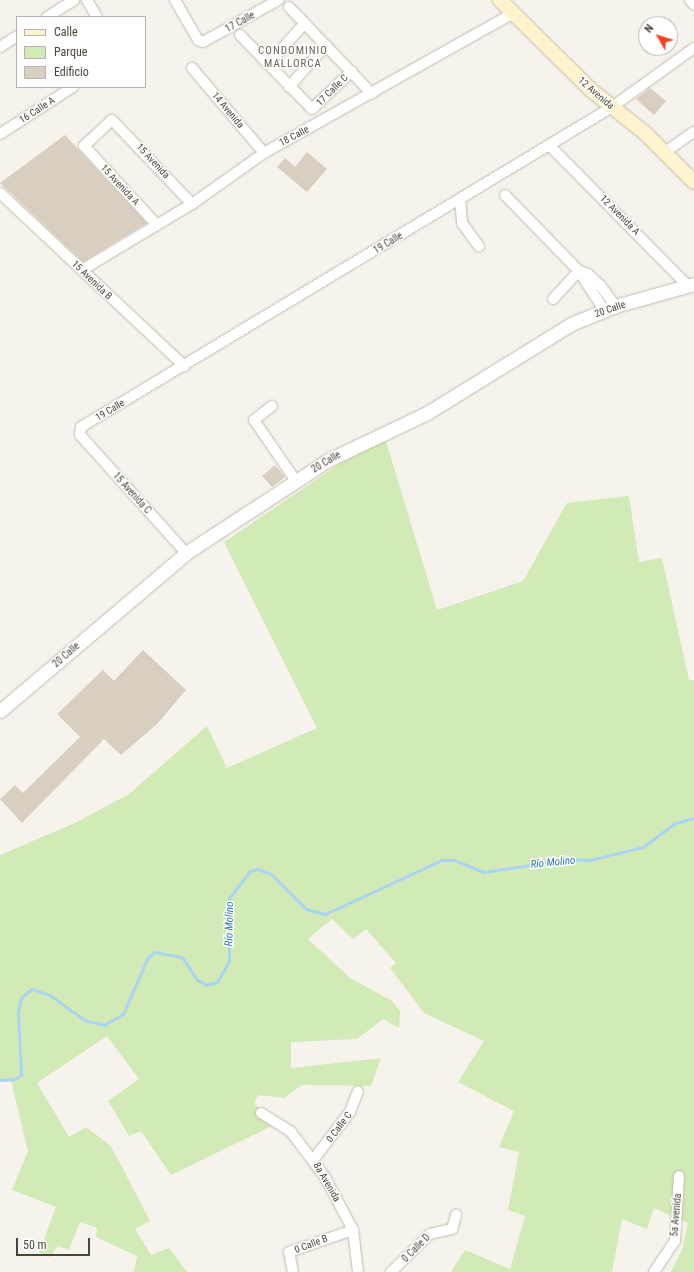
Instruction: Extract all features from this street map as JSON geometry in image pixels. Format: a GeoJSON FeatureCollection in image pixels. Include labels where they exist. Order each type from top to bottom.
{"type":"FeatureCollection","features":[{"type":"Feature","properties":{"kind":"main road","name":"12 Avenida"},"geometry":{"type":"LineString","coordinates":[[500,0],[612,107],[665,152],[694,182]]}},
{"type":"Feature","properties":{"kind":"street"},"geometry":{"type":"LineString","coordinates":[[49,16],[74,0]]}},
{"type":"Feature","properties":{"kind":"street"},"geometry":{"type":"LineString","coordinates":[[87,0],[96,16]]}},
{"type":"Feature","properties":{"kind":"street","name":"17 Calle"},"geometry":{"type":"LineString","coordinates":[[175,0],[201,42],[278,0]]}},
{"type":"Feature","properties":{"kind":"street"},"geometry":{"type":"LineString","coordinates":[[690,0],[694,5]]}},
{"type":"Feature","properties":{"kind":"street"},"geometry":{"type":"LineString","coordinates":[[289,7],[352,71],[372,94]]}},
{"type":"Feature","properties":{"kind":"street","name":"18 Calle"},"geometry":{"type":"LineString","coordinates":[[82,270],[192,204],[264,153],[372,94],[513,13]]}},
{"type":"Feature","properties":{"kind":"street"},"geometry":{"type":"LineString","coordinates":[[268,64],[305,23]]}},
{"type":"Feature","properties":{"kind":"street"},"geometry":{"type":"LineString","coordinates":[[240,35],[289,87],[326,45]]}},
{"type":"Feature","properties":{"kind":"street"},"geometry":{"type":"LineString","coordinates":[[0,47],[16,37]]}},
{"type":"Feature","properties":{"kind":"street","name":"19 Calle"},"geometry":{"type":"LineString","coordinates":[[79,432],[184,366],[612,107],[694,48]]}},
{"type":"Feature","properties":{"kind":"street","name":"14 Avenida"},"geometry":{"type":"LineString","coordinates":[[192,68],[264,153]]}},
{"type":"Feature","properties":{"kind":"street","name":"17 Calle C"},"geometry":{"type":"LineString","coordinates":[[289,87],[312,109],[352,71]]}},
{"type":"Feature","properties":{"kind":"street","name":"16 Calle A"},"geometry":{"type":"LineString","coordinates":[[0,134],[71,88]]}},
{"type":"Feature","properties":{"kind":"street","name":"15 Avenida A"},"geometry":{"type":"LineString","coordinates":[[114,120],[84,146],[157,225]]}},
{"type":"Feature","properties":{"kind":"street","name":"15 Avenida"},"geometry":{"type":"LineString","coordinates":[[114,120],[192,204]]}},
{"type":"Feature","properties":{"kind":"street"},"geometry":{"type":"LineString","coordinates":[[665,152],[694,132]]}},
{"type":"Feature","properties":{"kind":"street","name":"12 Avenida A"},"geometry":{"type":"LineString","coordinates":[[550,145],[691,285]]}},
{"type":"Feature","properties":{"kind":"street","name":"15 Avenida B"},"geometry":{"type":"LineString","coordinates":[[0,193],[184,366]]}},
{"type":"Feature","properties":{"kind":"street"},"geometry":{"type":"LineString","coordinates":[[505,195],[579,271],[600,285],[609,308]]}},
{"type":"Feature","properties":{"kind":"street"},"geometry":{"type":"LineString","coordinates":[[460,199],[462,223],[479,246]]}},
{"type":"Feature","properties":{"kind":"street"},"geometry":{"type":"LineString","coordinates":[[553,299],[579,271]]}},
{"type":"Feature","properties":{"kind":"street","name":"20 Calle"},"geometry":{"type":"LineString","coordinates":[[0,712],[186,553],[296,481],[355,446],[428,413],[571,324],[609,308],[691,285]]}},
{"type":"Feature","properties":{"kind":"street"},"geometry":{"type":"LineString","coordinates":[[272,406],[254,420],[296,481]]}},
{"type":"Feature","properties":{"kind":"street","name":"15 Avenida C"},"geometry":{"type":"LineString","coordinates":[[79,432],[186,553]]}},
{"type":"Feature","properties":{"kind":"street","name":"0 Calle C"},"geometry":{"type":"LineString","coordinates":[[313,1160],[350,1112],[358,1091]]}},
{"type":"Feature","properties":{"kind":"street","name":"8a Avenida"},"geometry":{"type":"LineString","coordinates":[[262,1113],[291,1132],[313,1160],[353,1230],[358,1272]]}},
{"type":"Feature","properties":{"kind":"street","name":"5a Avenida"},"geometry":{"type":"LineString","coordinates":[[654,1272],[675,1241],[679,1176]]}},
{"type":"Feature","properties":{"kind":"street","name":"0 Calle D"},"geometry":{"type":"LineString","coordinates":[[392,1272],[430,1234],[452,1229],[456,1215]]}},
{"type":"Feature","properties":{"kind":"street","name":"0 Calle B"},"geometry":{"type":"LineString","coordinates":[[292,1272],[289,1252],[353,1230]]}},
{"type":"Feature","properties":{"kind":"green space"},"geometry":{"type":"Polygon","coordinates":[[[385,438],[437,610],[523,581],[567,503],[629,496],[639,562],[662,558],[689,680],[694,680],[694,1272],[671,1272],[683,1247],[688,1223],[654,1208],[647,1229],[622,1219],[612,1272],[451,1272],[465,1250],[510,1269],[525,1216],[508,1210],[519,1152],[499,1147],[514,1111],[458,1082],[484,1041],[424,1013],[390,968],[396,963],[366,929],[353,939],[332,919],[308,939],[350,978],[392,1001],[400,1011],[399,1028],[383,1019],[357,1039],[291,1042],[291,1068],[381,1058],[371,1086],[302,1085],[284,1098],[258,1095],[254,1104],[280,1122],[171,1175],[141,1131],[129,1136],[108,1101],[139,1079],[107,1036],[37,1083],[69,1137],[86,1127],[111,1146],[150,1221],[135,1229],[151,1255],[169,1248],[187,1272],[134,1272],[137,1256],[96,1237],[97,1228],[80,1222],[69,1250],[58,1246],[50,1257],[39,1253],[56,1207],[12,1190],[28,1151],[11,1081],[0,1082],[0,855],[77,822],[129,794],[207,726],[227,768],[317,728],[224,542],[338,465],[385,438]]]}},
{"type":"Feature","properties":{"kind":"building"},"geometry":{"type":"Polygon","coordinates":[[[650,88],[666,101],[654,115],[636,99],[650,88]]]}},
{"type":"Feature","properties":{"kind":"building"},"geometry":{"type":"Polygon","coordinates":[[[65,135],[147,223],[83,262],[0,183],[65,135]]]}},
{"type":"Feature","properties":{"kind":"building"},"geometry":{"type":"Polygon","coordinates":[[[307,152],[327,169],[307,192],[277,167],[285,158],[295,167],[307,152]]]}},
{"type":"Feature","properties":{"kind":"building"},"geometry":{"type":"Polygon","coordinates":[[[275,465],[285,477],[272,487],[262,476],[275,465]]]}},
{"type":"Feature","properties":{"kind":"building"},"geometry":{"type":"Polygon","coordinates":[[[143,650],[186,690],[157,724],[121,755],[104,739],[22,823],[0,799],[15,785],[23,793],[80,737],[57,714],[103,670],[114,681],[143,650]]]}},
{"type":"Feature","properties":{"kind":"waterway","name":"Río Molino"},"geometry":{"type":"LineString","coordinates":[[0,1080],[15,1079],[21,1075],[18,1012],[21,998],[31,989],[50,995],[84,1020],[104,1025],[123,1014],[147,959],[154,952],[182,957],[197,980],[207,985],[217,982],[229,961],[229,898],[250,871],[258,869],[271,874],[306,909],[325,914],[442,860],[454,860],[484,872],[569,859],[590,860],[643,847],[675,823],[694,818]]}},
{"type":"Feature","properties":{"kind":"district","name":"CONDOMINIO MALLORCA"},"geometry":{"type":"Point","coordinates":[293,58]}}]}
